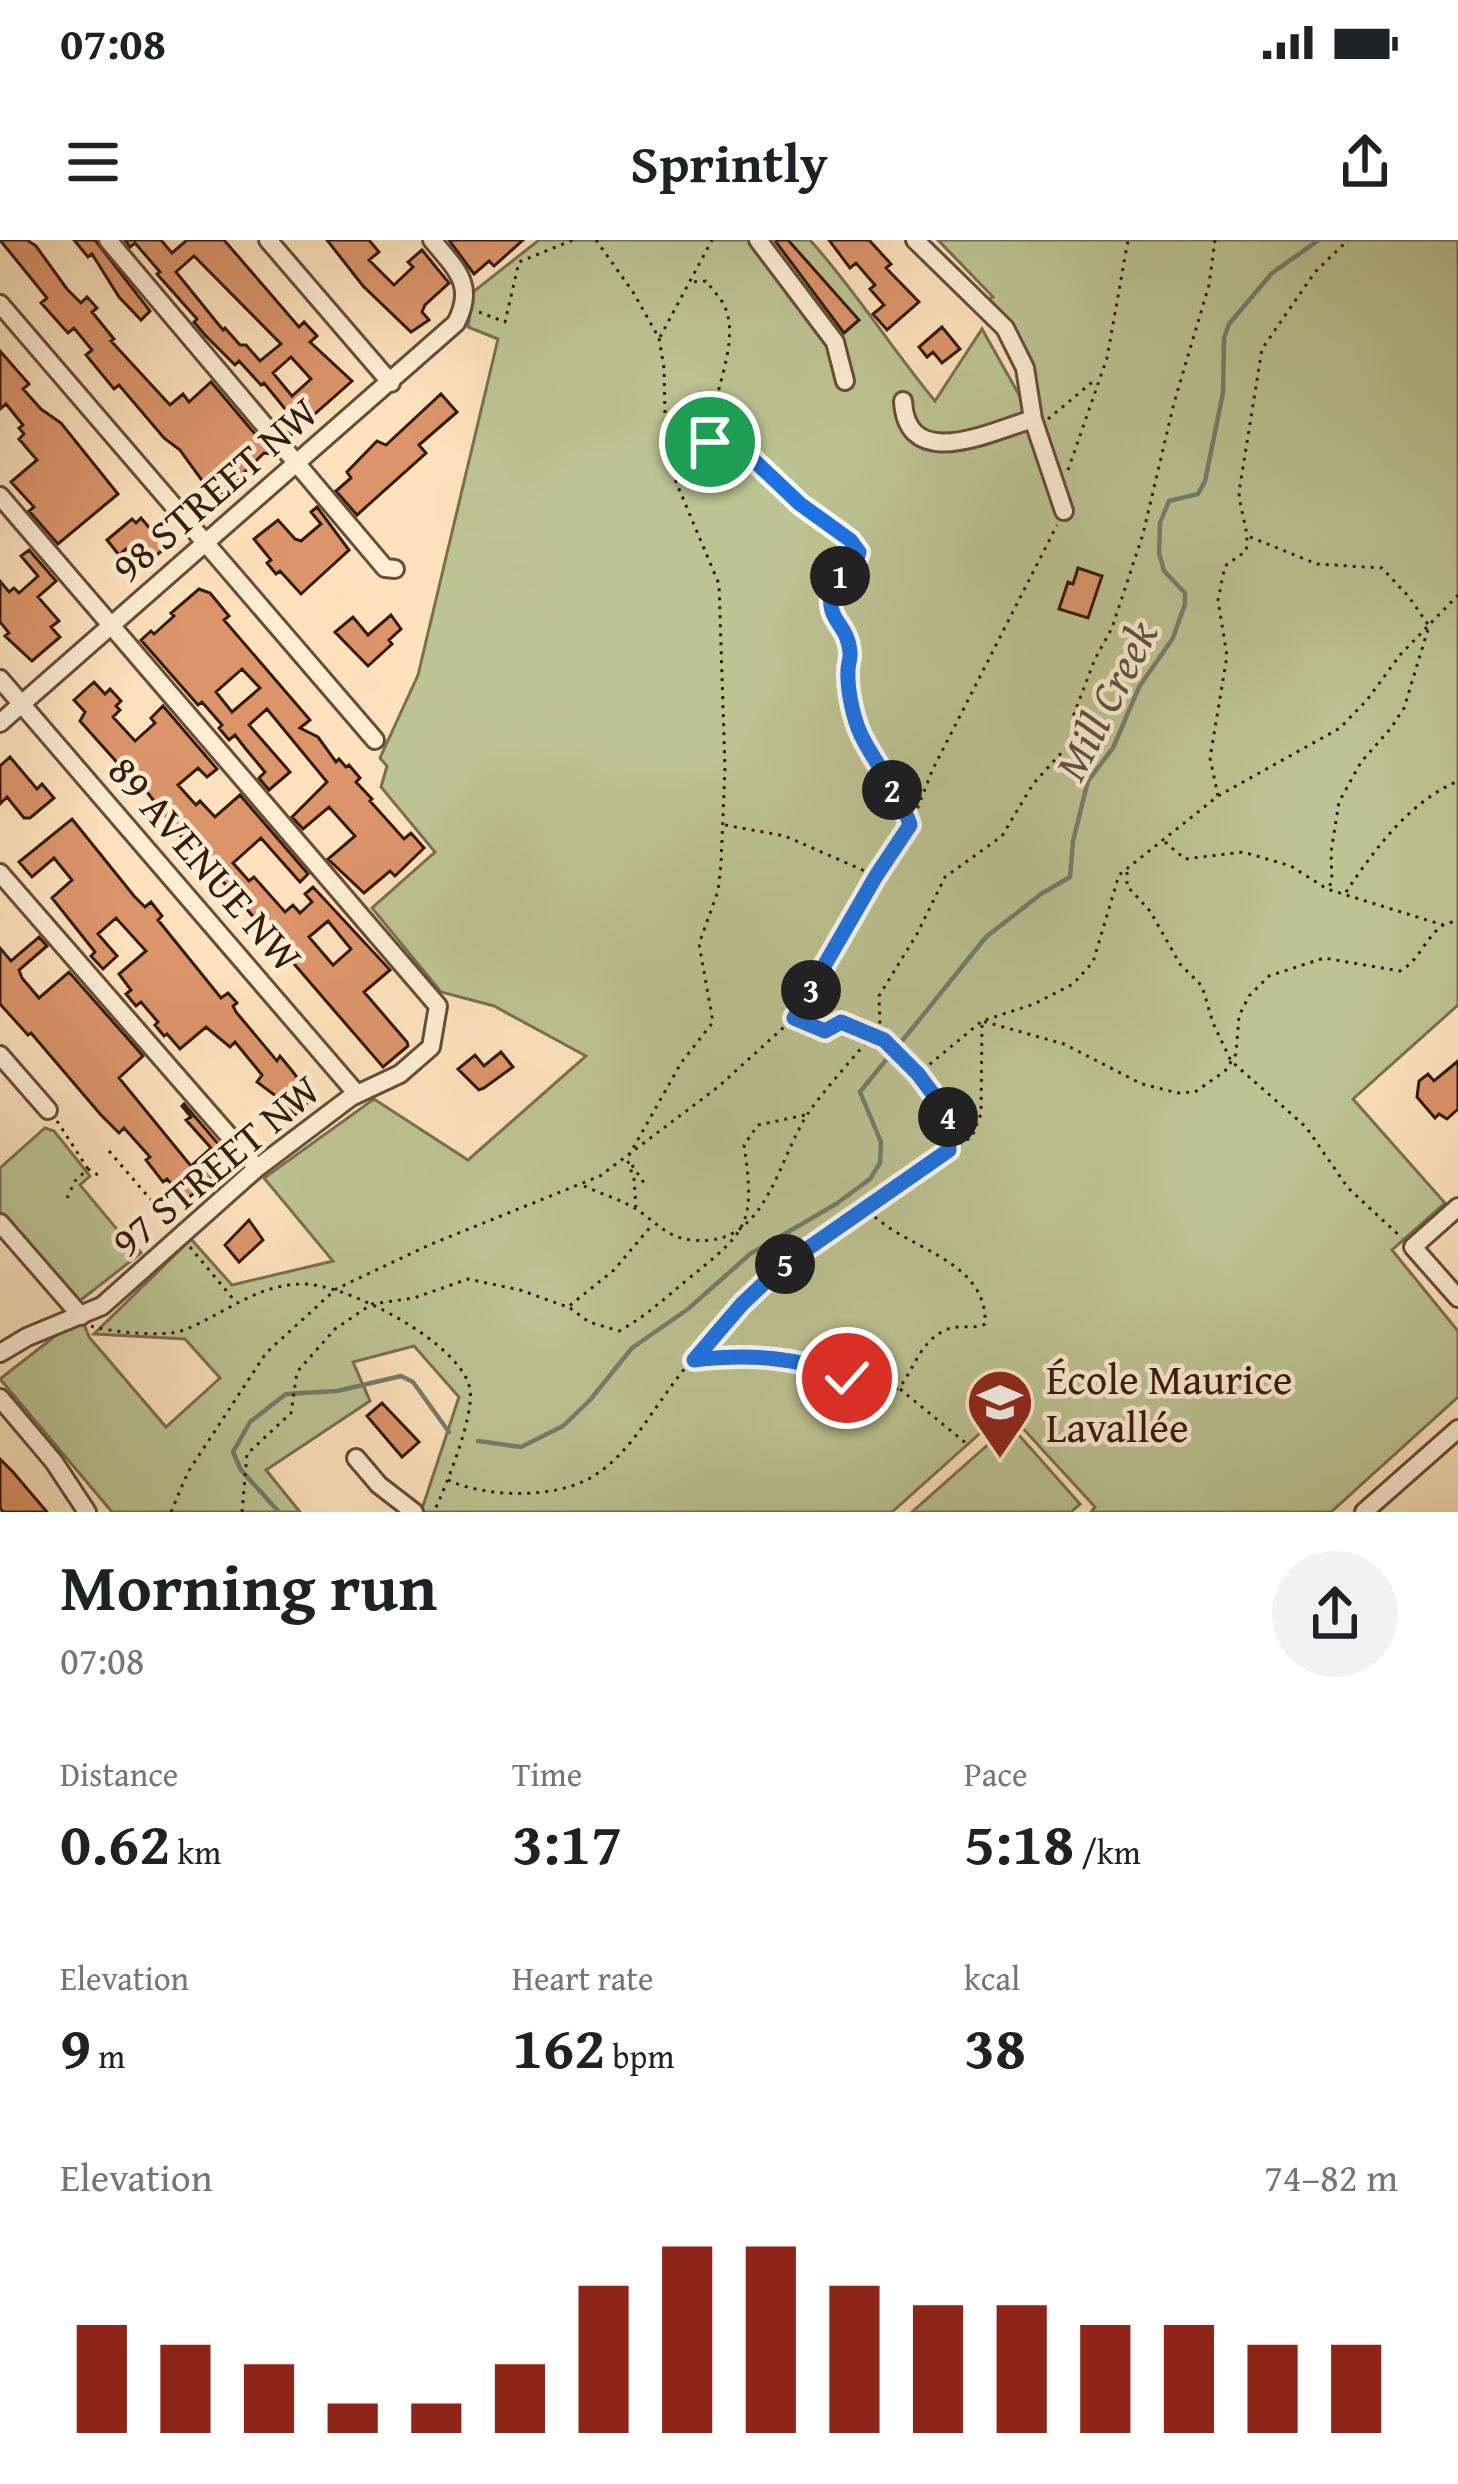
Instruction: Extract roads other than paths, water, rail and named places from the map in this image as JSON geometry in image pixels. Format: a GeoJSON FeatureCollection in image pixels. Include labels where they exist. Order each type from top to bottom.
{"type":"FeatureCollection","features":[{"type":"Feature","properties":{"kind":"street"},"geometry":{"type":"LineString","coordinates":[[108,240],[385,568],[395,569]]}},
{"type":"Feature","properties":{"kind":"street"},"geometry":{"type":"LineString","coordinates":[[268,240],[392,383]]}},
{"type":"Feature","properties":{"kind":"street","name":"98 STREET NW"},"geometry":{"type":"LineString","coordinates":[[0,723],[457,323],[465,305],[464,285],[432,240]]}},
{"type":"Feature","properties":{"kind":"street"},"geometry":{"type":"LineString","coordinates":[[758,240],[835,342],[845,381]]}},
{"type":"Feature","properties":{"kind":"street"},"geometry":{"type":"LineString","coordinates":[[915,240],[1005,328],[1025,368],[1033,419],[1064,511]]}},
{"type":"Feature","properties":{"kind":"street"},"geometry":{"type":"LineString","coordinates":[[0,304],[375,740]]}},
{"type":"Feature","properties":{"kind":"street"},"geometry":{"type":"LineString","coordinates":[[903,401],[903,413],[919,438],[940,446],[1033,419]]}},
{"type":"Feature","properties":{"kind":"street"},"geometry":{"type":"LineString","coordinates":[[0,496],[112,626]]}},
{"type":"Feature","properties":{"kind":"street","name":"97 STREET NW"},"geometry":{"type":"LineString","coordinates":[[0,1353],[103,1306],[257,1168],[357,1094],[395,1077],[428,1051],[435,1035],[436,1000],[112,626]]}},
{"type":"Feature","properties":{"kind":"street","name":"89 AVENUE NW"},"geometry":{"type":"LineString","coordinates":[[0,680],[357,1094]]}},
{"type":"Feature","properties":{"kind":"street"},"geometry":{"type":"LineString","coordinates":[[0,873],[257,1168]]}},
{"type":"Feature","properties":{"kind":"street"},"geometry":{"type":"LineString","coordinates":[[0,1055],[48,1110]]}},
{"type":"Feature","properties":{"kind":"street"},"geometry":{"type":"LineString","coordinates":[[1458,1207],[1412,1247],[1458,1298]]}},
{"type":"Feature","properties":{"kind":"street"},"geometry":{"type":"LineString","coordinates":[[0,1223],[81,1316]]}},
{"type":"Feature","properties":{"kind":"street"},"geometry":{"type":"LineString","coordinates":[[0,1398],[54,1462],[87,1512]]}},
{"type":"Feature","properties":{"kind":"street"},"geometry":{"type":"LineString","coordinates":[[1364,1512],[1458,1429]]}},
{"type":"Feature","properties":{"kind":"street"},"geometry":{"type":"LineString","coordinates":[[356,1459],[413,1512]]}},
{"type":"Feature","properties":{"kind":"waterway","name":"Mill Creek"},"geometry":{"type":"LineString","coordinates":[[898,1046],[986,937],[1070,877],[1073,841],[1088,781],[1113,748],[1139,687],[1173,638],[1185,604],[1185,593],[1164,571],[1160,523],[1169,501],[1198,494],[1205,481],[1223,393],[1224,338],[1229,324],[1272,273],[1319,240]]}},
{"type":"Feature","properties":{"kind":"waterway","name":"Mill Creek"},"geometry":{"type":"LineString","coordinates":[[478,1441],[521,1447],[563,1426],[632,1348],[688,1309],[750,1254],[870,1179],[880,1163],[881,1142],[860,1092],[890,1055]]}},
{"type":"Feature","properties":{"kind":"waterway","name":"Mill Creek"},"geometry":{"type":"LineString","coordinates":[[279,1512],[241,1470],[233,1452],[250,1422],[286,1394],[337,1391],[401,1376],[413,1382],[449,1432]]}},
{"type":"Feature","properties":{"kind":"place","name":"École Maurice Lavallée"},"geometry":{"type":"Point","coordinates":[1000,1461]}}]}
